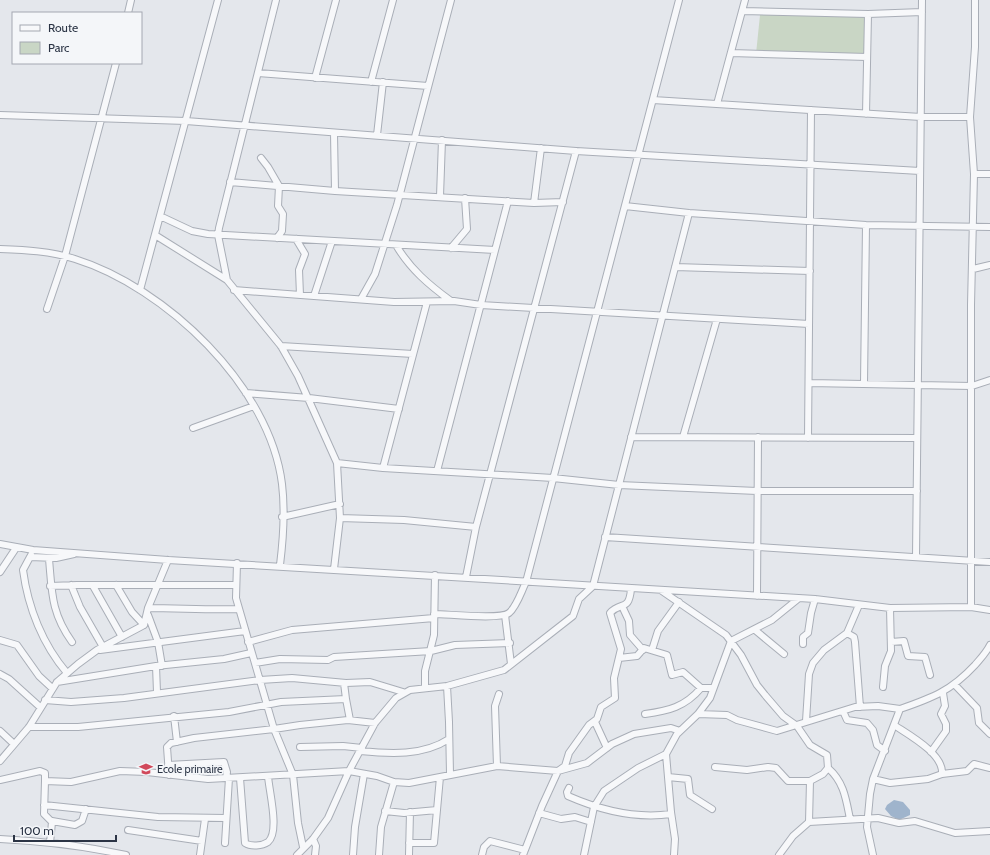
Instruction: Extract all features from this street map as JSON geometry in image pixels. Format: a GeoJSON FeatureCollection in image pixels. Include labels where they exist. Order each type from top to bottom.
{"type":"FeatureCollection","features":[{"type":"Feature","properties":{"kind":"street"},"geometry":{"type":"LineString","coordinates":[[128,12],[131,0]]}},
{"type":"Feature","properties":{"kind":"street"},"geometry":{"type":"LineString","coordinates":[[140,290],[218,0]]}},
{"type":"Feature","properties":{"kind":"street"},"geometry":{"type":"LineString","coordinates":[[227,280],[218,235],[276,0]]}},
{"type":"Feature","properties":{"kind":"street"},"geometry":{"type":"LineString","coordinates":[[315,78],[336,0]]}},
{"type":"Feature","properties":{"kind":"street"},"geometry":{"type":"LineString","coordinates":[[371,82],[393,0]]}},
{"type":"Feature","properties":{"kind":"street"},"geometry":{"type":"LineString","coordinates":[[361,299],[375,274],[400,195],[451,0]]}},
{"type":"Feature","properties":{"kind":"street"},"geometry":{"type":"LineString","coordinates":[[248,642],[292,630],[434,616],[505,615],[512,609],[526,582],[679,0]]}},
{"type":"Feature","properties":{"kind":"street"},"geometry":{"type":"LineString","coordinates":[[717,104],[745,0]]}},
{"type":"Feature","properties":{"kind":"street"},"geometry":{"type":"LineString","coordinates":[[916,557],[920,307],[918,226],[922,0]]}},
{"type":"Feature","properties":{"kind":"street"},"geometry":{"type":"LineString","coordinates":[[971,607],[971,305],[974,174],[970,117],[975,47],[975,0]]}},
{"type":"Feature","properties":{"kind":"street"},"geometry":{"type":"LineString","coordinates":[[742,11],[868,14],[922,12]]}},
{"type":"Feature","properties":{"kind":"street"},"geometry":{"type":"LineString","coordinates":[[866,114],[868,14]]}},
{"type":"Feature","properties":{"kind":"street"},"geometry":{"type":"LineString","coordinates":[[731,53],[867,57]]}},
{"type":"Feature","properties":{"kind":"street"},"geometry":{"type":"LineString","coordinates":[[47,309],[65,256],[116,64]]}},
{"type":"Feature","properties":{"kind":"street"},"geometry":{"type":"LineString","coordinates":[[258,73],[428,86]]}},
{"type":"Feature","properties":{"kind":"street"},"geometry":{"type":"LineString","coordinates":[[377,135],[383,82]]}},
{"type":"Feature","properties":{"kind":"street"},"geometry":{"type":"LineString","coordinates":[[652,100],[920,117],[970,117]]}},
{"type":"Feature","properties":{"kind":"street"},"geometry":{"type":"LineString","coordinates":[[808,438],[811,110]]}},
{"type":"Feature","properties":{"kind":"street"},"geometry":{"type":"LineString","coordinates":[[0,115],[102,117],[186,121],[576,151],[810,166],[920,171]]}},
{"type":"Feature","properties":{"kind":"street"},"geometry":{"type":"LineString","coordinates":[[334,133],[335,191]]}},
{"type":"Feature","properties":{"kind":"street"},"geometry":{"type":"LineString","coordinates":[[440,196],[442,140]]}},
{"type":"Feature","properties":{"kind":"street"},"geometry":{"type":"LineString","coordinates":[[534,203],[541,148]]}},
{"type":"Feature","properties":{"kind":"street"},"geometry":{"type":"LineString","coordinates":[[466,577],[476,527],[576,151]]}},
{"type":"Feature","properties":{"kind":"street"},"geometry":{"type":"LineString","coordinates":[[261,158],[279,186],[278,206],[283,214],[282,231],[277,238]]}},
{"type":"Feature","properties":{"kind":"street"},"geometry":{"type":"LineString","coordinates":[[974,174],[990,174]]}},
{"type":"Feature","properties":{"kind":"street"},"geometry":{"type":"LineString","coordinates":[[230,182],[400,195],[440,196],[534,203],[563,202]]}},
{"type":"Feature","properties":{"kind":"street"},"geometry":{"type":"LineString","coordinates":[[451,248],[467,229],[465,198]]}},
{"type":"Feature","properties":{"kind":"street"},"geometry":{"type":"LineString","coordinates":[[437,471],[508,201]]}},
{"type":"Feature","properties":{"kind":"street"},"geometry":{"type":"LineString","coordinates":[[625,206],[690,213],[866,225],[990,227]]}},
{"type":"Feature","properties":{"kind":"street"},"geometry":{"type":"LineString","coordinates":[[45,700],[79,702],[124,698],[157,692],[260,680],[307,678],[344,683],[370,682],[403,692],[447,686],[497,673],[511,664],[573,616],[579,599],[593,586],[690,213]]}},
{"type":"Feature","properties":{"kind":"street"},"geometry":{"type":"LineString","coordinates":[[160,216],[192,231],[218,235],[495,250]]}},
{"type":"Feature","properties":{"kind":"street"},"geometry":{"type":"LineString","coordinates":[[864,384],[866,225]]}},
{"type":"Feature","properties":{"kind":"street"},"geometry":{"type":"LineString","coordinates":[[155,235],[227,280],[281,346],[309,398],[337,463],[340,518],[334,569]]}},
{"type":"Feature","properties":{"kind":"street"},"geometry":{"type":"LineString","coordinates":[[296,239],[305,254],[299,270],[300,295]]}},
{"type":"Feature","properties":{"kind":"street"},"geometry":{"type":"LineString","coordinates":[[314,296],[332,241]]}},
{"type":"Feature","properties":{"kind":"street"},"geometry":{"type":"LineString","coordinates":[[396,245],[405,261],[414,271],[451,301]]}},
{"type":"Feature","properties":{"kind":"street"},"geometry":{"type":"LineString","coordinates":[[0,249],[38,251],[65,256],[117,276],[140,290],[193,329],[217,354],[254,406],[272,446],[282,484],[280,566]]}},
{"type":"Feature","properties":{"kind":"street"},"geometry":{"type":"LineString","coordinates":[[973,270],[990,265]]}},
{"type":"Feature","properties":{"kind":"street"},"geometry":{"type":"LineString","coordinates":[[676,266],[810,271]]}},
{"type":"Feature","properties":{"kind":"street"},"geometry":{"type":"LineString","coordinates":[[234,290],[361,299],[427,302],[451,301],[481,305],[809,324]]}},
{"type":"Feature","properties":{"kind":"street"},"geometry":{"type":"LineString","coordinates":[[383,468],[427,302]]}},
{"type":"Feature","properties":{"kind":"street"},"geometry":{"type":"LineString","coordinates":[[683,437],[717,319]]}},
{"type":"Feature","properties":{"kind":"street"},"geometry":{"type":"LineString","coordinates":[[281,346],[413,354]]}},
{"type":"Feature","properties":{"kind":"street"},"geometry":{"type":"LineString","coordinates":[[809,383],[972,386],[990,380]]}},
{"type":"Feature","properties":{"kind":"street"},"geometry":{"type":"LineString","coordinates":[[246,393],[309,398],[399,409]]}},
{"type":"Feature","properties":{"kind":"street"},"geometry":{"type":"LineString","coordinates":[[193,428],[254,406]]}},
{"type":"Feature","properties":{"kind":"street"},"geometry":{"type":"LineString","coordinates":[[631,436],[917,438]]}},
{"type":"Feature","properties":{"kind":"street"},"geometry":{"type":"LineString","coordinates":[[757,596],[758,437]]}},
{"type":"Feature","properties":{"kind":"street"},"geometry":{"type":"LineString","coordinates":[[337,463],[383,468],[553,478],[619,485],[757,490],[917,491]]}},
{"type":"Feature","properties":{"kind":"street"},"geometry":{"type":"LineString","coordinates":[[282,517],[340,504]]}},
{"type":"Feature","properties":{"kind":"street"},"geometry":{"type":"LineString","coordinates":[[340,518],[404,520],[476,527]]}},
{"type":"Feature","properties":{"kind":"street"},"geometry":{"type":"LineString","coordinates":[[605,537],[757,545],[990,562]]}},
{"type":"Feature","properties":{"kind":"street"},"geometry":{"type":"LineString","coordinates":[[0,544],[33,550],[168,560],[815,599],[890,608],[971,607],[990,610]]}},
{"type":"Feature","properties":{"kind":"street"},"geometry":{"type":"LineString","coordinates":[[0,572],[16,548]]}},
{"type":"Feature","properties":{"kind":"street"},"geometry":{"type":"LineString","coordinates":[[33,550],[23,570],[36,621],[50,650],[67,673]]}},
{"type":"Feature","properties":{"kind":"street"},"geometry":{"type":"LineString","coordinates":[[30,557],[49,559],[80,553]]}},
{"type":"Feature","properties":{"kind":"street"},"geometry":{"type":"LineString","coordinates":[[49,559],[50,586],[56,611],[72,642]]}},
{"type":"Feature","properties":{"kind":"street"},"geometry":{"type":"LineString","coordinates":[[0,761],[29,727],[40,707],[57,682],[100,648],[144,626],[148,615],[148,608],[168,560]]}},
{"type":"Feature","properties":{"kind":"street"},"geometry":{"type":"LineString","coordinates":[[237,563],[235,586],[239,609],[274,729],[293,775],[298,823],[303,847]]}},
{"type":"Feature","properties":{"kind":"street"},"geometry":{"type":"LineString","coordinates":[[425,688],[425,671],[431,651],[436,575]]}},
{"type":"Feature","properties":{"kind":"street"},"geometry":{"type":"LineString","coordinates":[[71,585],[80,608],[100,648]]}},
{"type":"Feature","properties":{"kind":"street"},"geometry":{"type":"LineString","coordinates":[[116,585],[132,612],[144,626]]}},
{"type":"Feature","properties":{"kind":"street"},"geometry":{"type":"LineString","coordinates":[[50,586],[235,586]]}},
{"type":"Feature","properties":{"kind":"street"},"geometry":{"type":"LineString","coordinates":[[93,586],[122,637]]}},
{"type":"Feature","properties":{"kind":"street"},"geometry":{"type":"LineString","coordinates":[[482,855],[484,848],[490,841],[524,853],[539,813],[558,771],[565,766],[569,753],[590,725],[595,722],[601,707],[615,698],[614,678],[621,649],[610,613],[630,599],[631,589]]}},
{"type":"Feature","properties":{"kind":"street"},"geometry":{"type":"LineString","coordinates":[[660,590],[720,630],[731,641],[765,695],[783,716],[797,726],[810,745],[827,755],[828,768],[841,782],[846,796],[850,819]]}},
{"type":"Feature","properties":{"kind":"street"},"geometry":{"type":"LineString","coordinates":[[584,855],[594,807],[604,791],[624,776],[666,754],[680,731],[698,714],[710,698],[731,641],[772,620],[798,599]]}},
{"type":"Feature","properties":{"kind":"street"},"geometry":{"type":"LineString","coordinates":[[803,644],[803,637],[808,633],[815,599]]}},
{"type":"Feature","properties":{"kind":"street"},"geometry":{"type":"LineString","coordinates":[[652,650],[658,631],[679,602]]}},
{"type":"Feature","properties":{"kind":"street"},"geometry":{"type":"LineString","coordinates":[[806,721],[810,674],[813,663],[824,650],[847,633],[859,605]]}},
{"type":"Feature","properties":{"kind":"street"},"geometry":{"type":"LineString","coordinates":[[622,606],[629,621],[630,635],[643,650]]}},
{"type":"Feature","properties":{"kind":"street"},"geometry":{"type":"LineString","coordinates":[[148,608],[208,610],[239,609]]}},
{"type":"Feature","properties":{"kind":"street"},"geometry":{"type":"LineString","coordinates":[[883,687],[885,666],[891,651],[890,608]]}},
{"type":"Feature","properties":{"kind":"street"},"geometry":{"type":"LineString","coordinates":[[148,615],[158,642],[159,666],[157,692]]}},
{"type":"Feature","properties":{"kind":"street"},"geometry":{"type":"LineString","coordinates":[[505,615],[510,643],[511,664]]}},
{"type":"Feature","properties":{"kind":"street"},"geometry":{"type":"LineString","coordinates":[[100,648],[245,630]]}},
{"type":"Feature","properties":{"kind":"street"},"geometry":{"type":"LineString","coordinates":[[755,630],[784,654]]}},
{"type":"Feature","properties":{"kind":"street"},"geometry":{"type":"LineString","coordinates":[[847,633],[854,637],[855,642],[860,707]]}},
{"type":"Feature","properties":{"kind":"street"},"geometry":{"type":"LineString","coordinates":[[0,640],[17,645],[39,676],[52,688]]}},
{"type":"Feature","properties":{"kind":"street"},"geometry":{"type":"LineString","coordinates":[[891,642],[904,641],[908,656],[925,657],[930,675]]}},
{"type":"Feature","properties":{"kind":"street"},"geometry":{"type":"LineString","coordinates":[[255,663],[280,659],[328,660],[334,657],[431,651],[447,646],[510,643]]}},
{"type":"Feature","properties":{"kind":"street"},"geometry":{"type":"LineString","coordinates":[[698,714],[727,714],[737,720],[773,731],[797,726],[806,721],[860,707],[878,706],[900,709],[943,692],[955,685],[987,652],[990,645]]}},
{"type":"Feature","properties":{"kind":"street"},"geometry":{"type":"LineString","coordinates":[[619,658],[637,656],[646,648],[667,655],[672,675],[683,672],[701,688],[713,688]]}},
{"type":"Feature","properties":{"kind":"street"},"geometry":{"type":"LineString","coordinates":[[57,682],[159,666],[224,659],[251,652]]}},
{"type":"Feature","properties":{"kind":"street"},"geometry":{"type":"LineString","coordinates":[[0,674],[9,679],[40,707]]}},
{"type":"Feature","properties":{"kind":"street"},"geometry":{"type":"LineString","coordinates":[[344,683],[350,720]]}},
{"type":"Feature","properties":{"kind":"street"},"geometry":{"type":"LineString","coordinates":[[955,685],[977,708],[979,723],[990,734]]}},
{"type":"Feature","properties":{"kind":"street"},"geometry":{"type":"LineString","coordinates":[[447,686],[450,774]]}},
{"type":"Feature","properties":{"kind":"street"},"geometry":{"type":"LineString","coordinates":[[645,714],[677,708],[692,698],[701,688]]}},
{"type":"Feature","properties":{"kind":"street"},"geometry":{"type":"LineString","coordinates":[[297,855],[303,847],[313,839],[328,818],[349,771],[375,723],[388,705],[403,692]]}},
{"type":"Feature","properties":{"kind":"street"},"geometry":{"type":"LineString","coordinates":[[931,752],[946,731],[946,724],[941,714],[946,706],[943,692]]}},
{"type":"Feature","properties":{"kind":"street"},"geometry":{"type":"LineString","coordinates":[[497,766],[495,706],[499,694]]}},
{"type":"Feature","properties":{"kind":"street"},"geometry":{"type":"LineString","coordinates":[[29,727],[78,727],[174,716],[229,712],[281,702],[346,699]]}},
{"type":"Feature","properties":{"kind":"street"},"geometry":{"type":"LineString","coordinates":[[873,855],[868,832],[867,818],[873,779],[900,709]]}},
{"type":"Feature","properties":{"kind":"street"},"geometry":{"type":"LineString","coordinates":[[843,711],[847,720],[864,722],[872,728],[878,748],[885,750]]}},
{"type":"Feature","properties":{"kind":"street"},"geometry":{"type":"LineString","coordinates":[[174,716],[177,742]]}},
{"type":"Feature","properties":{"kind":"street"},"geometry":{"type":"LineString","coordinates":[[169,775],[167,747],[168,745],[177,742],[194,738],[350,720],[375,723]]}},
{"type":"Feature","properties":{"kind":"street"},"geometry":{"type":"LineString","coordinates":[[595,722],[607,748]]}},
{"type":"Feature","properties":{"kind":"street"},"geometry":{"type":"LineString","coordinates":[[894,725],[931,752],[942,765],[942,774]]}},
{"type":"Feature","properties":{"kind":"street"},"geometry":{"type":"LineString","coordinates":[[44,781],[71,782],[120,772],[147,772],[208,779],[349,771],[377,776],[394,782],[409,783],[497,766],[558,771],[587,763],[623,738],[634,734],[671,728],[680,731]]}},
{"type":"Feature","properties":{"kind":"street"},"geometry":{"type":"LineString","coordinates":[[0,731],[14,744]]}},
{"type":"Feature","properties":{"kind":"street"},"geometry":{"type":"LineString","coordinates":[[300,747],[343,746],[361,749],[417,752],[439,746],[450,739]]}},
{"type":"Feature","properties":{"kind":"street"},"geometry":{"type":"LineString","coordinates":[[666,754],[671,814],[675,839],[674,855]]}},
{"type":"Feature","properties":{"kind":"street"},"geometry":{"type":"LineString","coordinates":[[168,765],[224,762],[228,778],[225,843]]}},
{"type":"Feature","properties":{"kind":"street"},"geometry":{"type":"LineString","coordinates":[[873,779],[890,783],[928,779],[942,774],[967,771],[974,764],[990,768]]}},
{"type":"Feature","properties":{"kind":"street"},"geometry":{"type":"LineString","coordinates":[[715,767],[747,770],[768,767],[776,768],[788,781],[810,781],[823,774],[828,768]]}},
{"type":"Feature","properties":{"kind":"street"},"geometry":{"type":"LineString","coordinates":[[0,780],[40,771],[45,773],[45,816],[52,821],[76,825],[82,821],[86,809]]}},
{"type":"Feature","properties":{"kind":"street"},"geometry":{"type":"LineString","coordinates":[[353,855],[355,827],[364,774]]}},
{"type":"Feature","properties":{"kind":"street"},"geometry":{"type":"LineString","coordinates":[[240,778],[245,843],[249,845],[260,845],[270,841],[273,834],[273,818],[268,776]]}},
{"type":"Feature","properties":{"kind":"street"},"geometry":{"type":"LineString","coordinates":[[408,843],[434,843],[440,776]]}},
{"type":"Feature","properties":{"kind":"street"},"geometry":{"type":"LineString","coordinates":[[668,777],[688,779],[690,795],[712,810]]}},
{"type":"Feature","properties":{"kind":"street"},"geometry":{"type":"LineString","coordinates":[[809,822],[810,781]]}},
{"type":"Feature","properties":{"kind":"street"},"geometry":{"type":"LineString","coordinates":[[379,855],[380,831],[394,782]]}},
{"type":"Feature","properties":{"kind":"street"},"geometry":{"type":"LineString","coordinates":[[569,788],[567,792],[568,796],[594,807],[637,816],[671,814]]}},
{"type":"Feature","properties":{"kind":"street"},"geometry":{"type":"LineString","coordinates":[[44,805],[158,816],[205,819],[225,818]]}},
{"type":"Feature","properties":{"kind":"street"},"geometry":{"type":"LineString","coordinates":[[385,811],[410,812],[437,810]]}},
{"type":"Feature","properties":{"kind":"street"},"geometry":{"type":"LineString","coordinates":[[409,855],[408,843],[410,812]]}},
{"type":"Feature","properties":{"kind":"street"},"geometry":{"type":"LineString","coordinates":[[539,813],[561,819],[579,818],[591,822]]}},
{"type":"Feature","properties":{"kind":"street"},"geometry":{"type":"LineString","coordinates":[[779,855],[793,836],[809,822],[883,818],[900,823],[915,821],[955,833],[990,831]]}},
{"type":"Feature","properties":{"kind":"street"},"geometry":{"type":"LineString","coordinates":[[200,855],[205,819]]}},
{"type":"Feature","properties":{"kind":"street"},"geometry":{"type":"LineString","coordinates":[[50,843],[52,821]]}},
{"type":"Feature","properties":{"kind":"street"},"geometry":{"type":"LineString","coordinates":[[128,830],[202,841]]}},
{"type":"Feature","properties":{"kind":"street"},"geometry":{"type":"LineString","coordinates":[[0,839],[99,848],[126,855]]}},
{"type":"Feature","properties":{"kind":"street"},"geometry":{"type":"LineString","coordinates":[[313,839],[316,846],[315,855]]}},
{"type":"Feature","properties":{"kind":"green space"},"geometry":{"type":"Polygon","coordinates":[[[760,15],[867,15],[866,60],[756,54],[760,15]]]}},
{"type":"Feature","properties":{"kind":"water"},"geometry":{"type":"Polygon","coordinates":[[[894,800],[903,802],[910,810],[910,815],[899,820],[891,816],[885,809],[887,805],[894,800]]]}},
{"type":"Feature","properties":{"kind":"place","name":"Ecole primaire"},"geometry":{"type":"Point","coordinates":[146,769]}}]}
